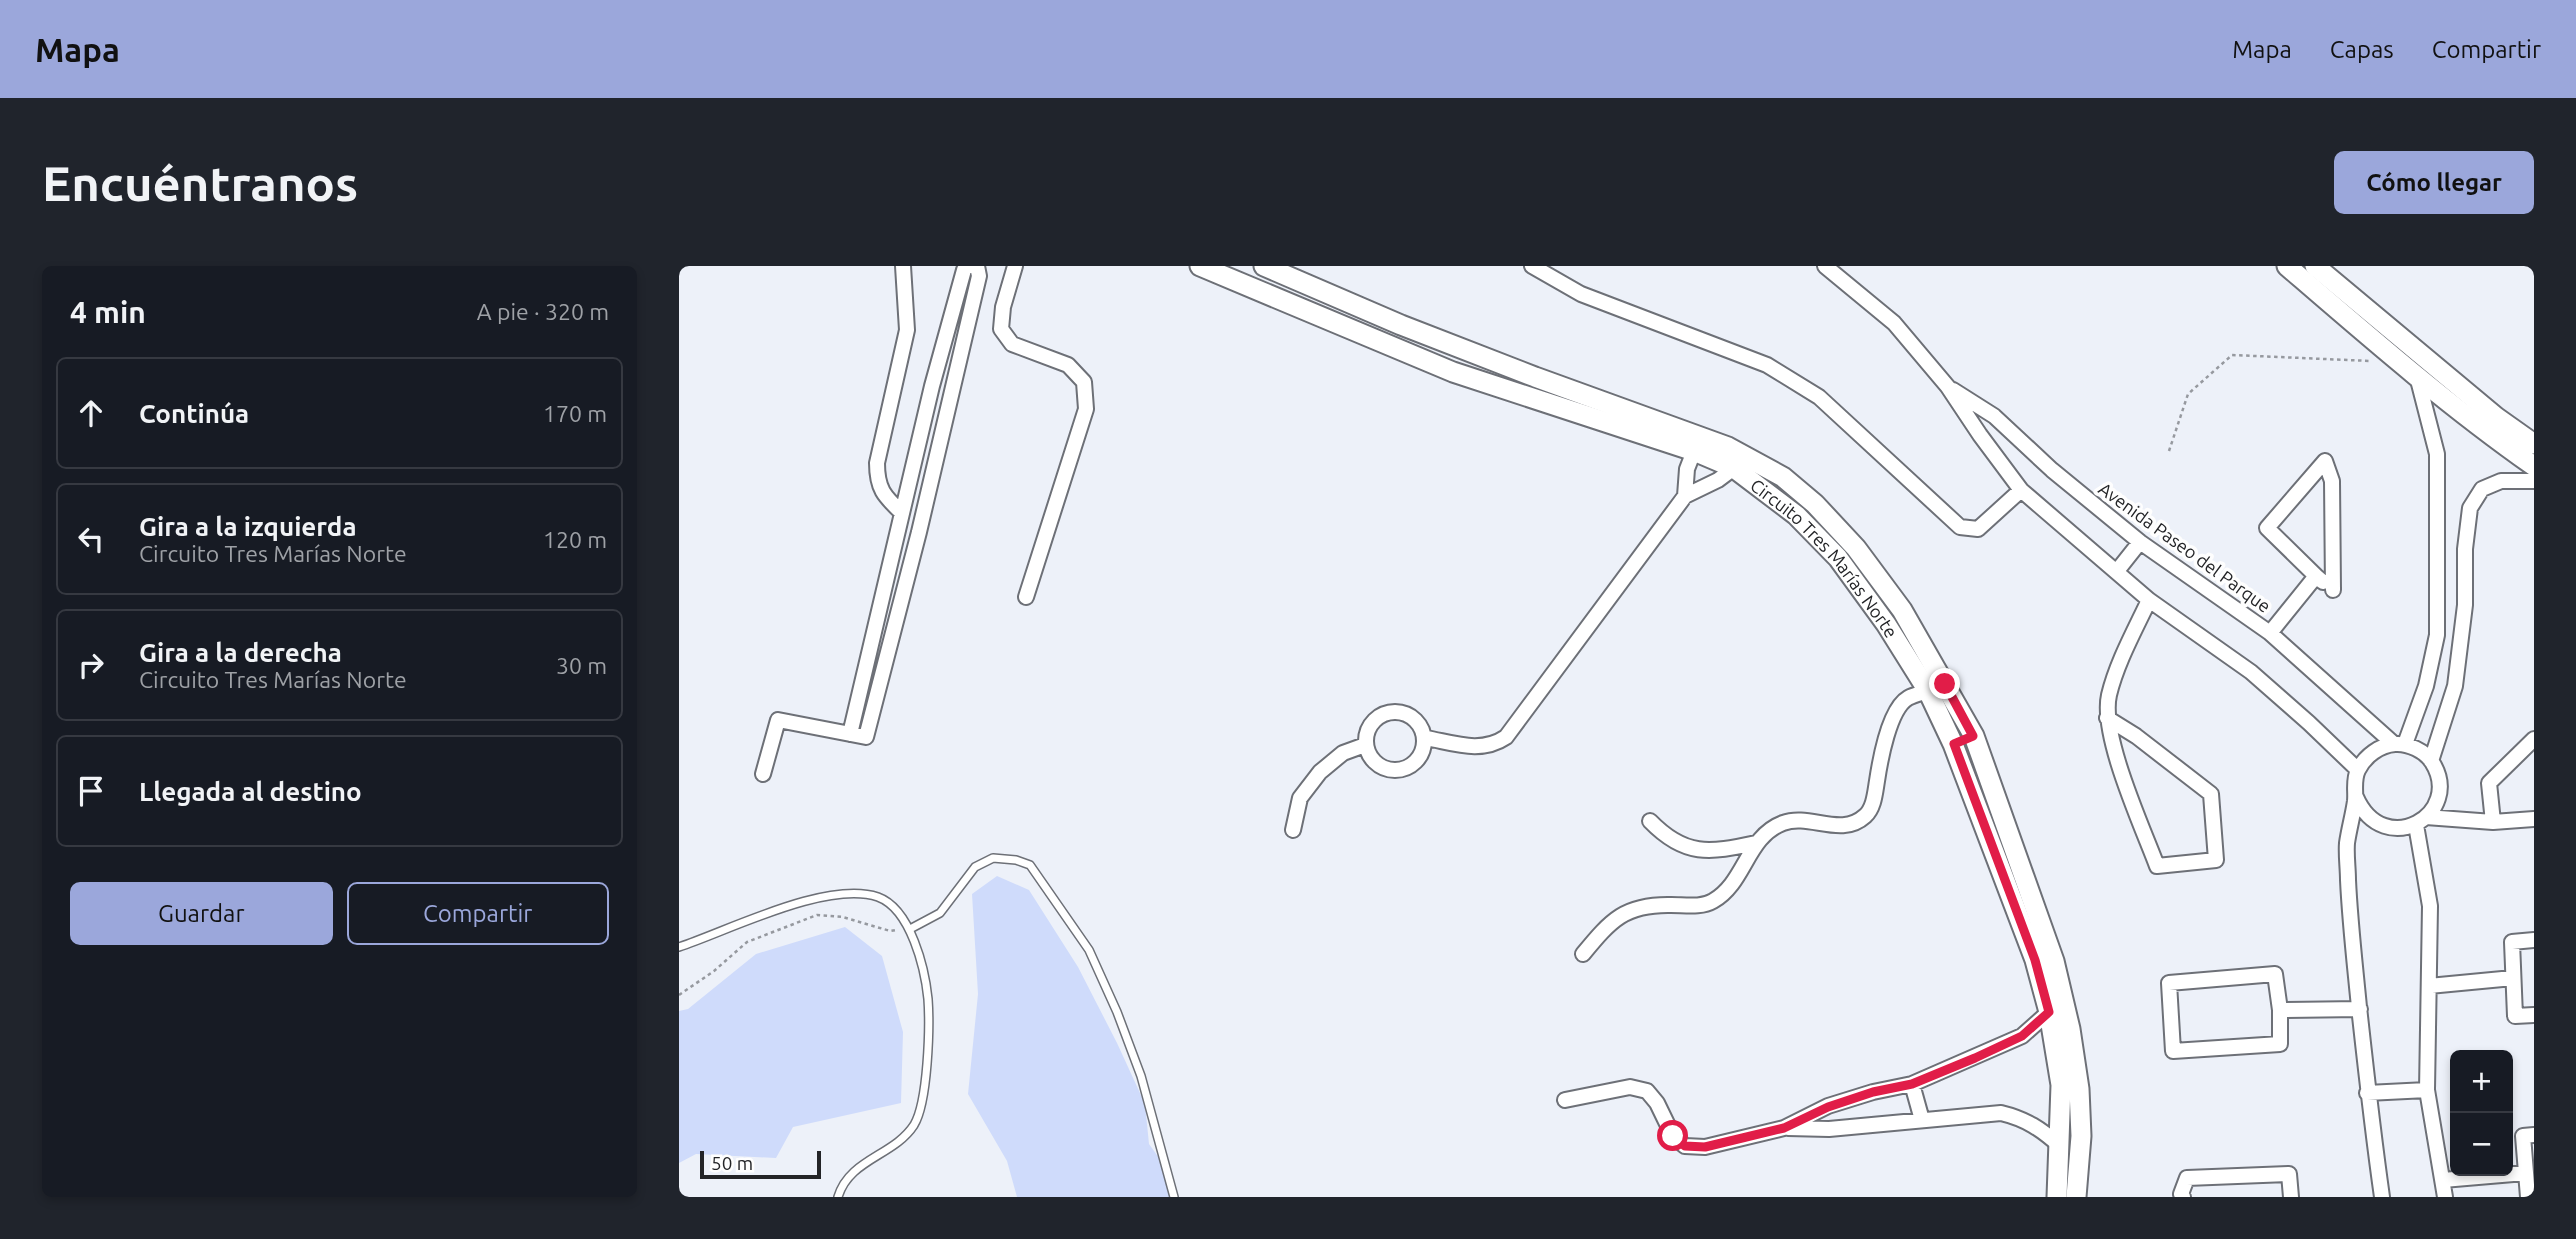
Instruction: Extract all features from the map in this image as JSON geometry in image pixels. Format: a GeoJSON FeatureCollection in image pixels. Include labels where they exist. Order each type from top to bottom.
{"type":"FeatureCollection","features":[{"type":"Feature","properties":{"kind":"street"},"geometry":{"type":"LineString","coordinates":[[902,513],[890,502],[877,481],[877,463],[907,330],[904,266]]}},
{"type":"Feature","properties":{"kind":"street"},"geometry":{"type":"LineString","coordinates":[[1015,266],[1003,307],[1001,329],[1012,344],[1068,365],[1084,382],[1086,409],[1026,597]]}},
{"type":"Feature","properties":{"kind":"street","name":"Circuito Tres Marías Norte"},"geometry":{"type":"LineString","coordinates":[[1200,266],[1453,372],[1694,451],[1734,468],[1796,515],[1838,558],[1886,624],[1928,691],[1954,744],[2035,960],[2049,1012],[2061,1085],[2057,1197]]}},
{"type":"Feature","properties":{"kind":"street","name":"Circuito Tres Marías Norte"},"geometry":{"type":"LineString","coordinates":[[1264,266],[1401,325],[1728,447],[1783,477],[1815,505],[1856,548],[1902,610],[1973,736],[2054,961],[2070,1029],[2079,1089],[2081,1136],[2076,1197]]}},
{"type":"Feature","properties":{"kind":"street"},"geometry":{"type":"LineString","coordinates":[[1532,266],[1581,294],[1767,365],[1819,397],[1960,527],[1978,529],[2021,490]]}},
{"type":"Feature","properties":{"kind":"street","name":"Avenida Paseo del Parque"},"geometry":{"type":"LineString","coordinates":[[1825,266],[1893,323],[1948,387],[2021,490],[2149,600],[2251,672],[2358,770]]}},
{"type":"Feature","properties":{"kind":"street"},"geometry":{"type":"LineString","coordinates":[[2287,266],[2391,356],[2417,374],[2480,428],[2534,466]]}},
{"type":"Feature","properties":{"kind":"street"},"geometry":{"type":"LineString","coordinates":[[2315,266],[2496,417],[2534,444]]}},
{"type":"Feature","properties":{"kind":"street"},"geometry":{"type":"LineString","coordinates":[[763,774],[778,720],[850,734],[866,737],[919,532],[979,276],[966,267],[932,386],[850,734]]}},
{"type":"Feature","properties":{"kind":"street"},"geometry":{"type":"LineString","coordinates":[[2400,744],[2426,686],[2437,635],[2437,454],[2417,374]]}},
{"type":"Feature","properties":{"kind":"street","name":"Avenida Paseo del Parque"},"geometry":{"type":"LineString","coordinates":[[1948,387],[1994,416],[2052,470],[2140,542],[2270,632],[2400,744]]}},
{"type":"Feature","properties":{"kind":"street"},"geometry":{"type":"LineString","coordinates":[[1685,496],[1687,469],[1694,451]]}},
{"type":"Feature","properties":{"kind":"street"},"geometry":{"type":"LineString","coordinates":[[2325,461],[2332,481],[2333,590],[2316,576],[2267,528],[2325,461]]}},
{"type":"Feature","properties":{"kind":"street"},"geometry":{"type":"LineString","coordinates":[[1426,738],[1480,748],[1494,745],[1506,737],[1685,496],[1718,480],[1734,468]]}},
{"type":"Feature","properties":{"kind":"street"},"geometry":{"type":"LineString","coordinates":[[2431,761],[2455,687],[2465,605],[2465,549],[2470,508],[2482,489],[2501,481],[2534,481]]}},
{"type":"Feature","properties":{"kind":"street"},"geometry":{"type":"LineString","coordinates":[[899,528],[919,532]]}},
{"type":"Feature","properties":{"kind":"street"},"geometry":{"type":"LineString","coordinates":[[2117,571],[2140,542]]}},
{"type":"Feature","properties":{"kind":"street"},"geometry":{"type":"LineString","coordinates":[[2270,632],[2316,576]]}},
{"type":"Feature","properties":{"kind":"street"},"geometry":{"type":"LineString","coordinates":[[2107,718],[2136,736],[2211,794],[2216,860],[2157,866],[2115,752],[2107,718],[2109,696],[2125,651],[2149,600]]}},
{"type":"Feature","properties":{"kind":"street"},"geometry":{"type":"LineString","coordinates":[[1583,954],[1604,928],[1632,908],[1711,903],[1730,889],[1745,868],[1756,843],[1771,829],[1798,821],[1846,826],[1859,821],[1868,813],[1875,797],[1888,727],[1906,699],[1928,691]]}},
{"type":"Feature","properties":{"kind":"street"},"geometry":{"type":"LineString","coordinates":[[1392,710],[1415,717],[1426,738],[1419,761],[1398,771],[1376,765],[1364,745],[1371,722],[1392,710]]}},
{"type":"Feature","properties":{"kind":"street"},"geometry":{"type":"LineString","coordinates":[[1954,744],[1973,736]]}},
{"type":"Feature","properties":{"kind":"street"},"geometry":{"type":"LineString","coordinates":[[2493,822],[2490,783],[2534,739]]}},
{"type":"Feature","properties":{"kind":"street"},"geometry":{"type":"LineString","coordinates":[[2445,1197],[2427,1090],[2430,906],[2421,821],[2438,800],[2439,780],[2431,761],[2420,750],[2400,744],[2372,752],[2358,770],[2354,784],[2361,810],[2376,824],[2396,830],[2421,821],[2493,822],[2534,819]]}},
{"type":"Feature","properties":{"kind":"street"},"geometry":{"type":"LineString","coordinates":[[1293,830],[1300,798],[1320,772],[1343,752],[1364,745]]}},
{"type":"Feature","properties":{"kind":"street"},"geometry":{"type":"LineString","coordinates":[[2356,797],[2347,844],[2350,918],[2367,1093],[2382,1197]]}},
{"type":"Feature","properties":{"kind":"street"},"geometry":{"type":"LineString","coordinates":[[1650,821],[1665,836],[1689,849],[1717,852],[1756,843]]}},
{"type":"Feature","properties":{"kind":"street"},"geometry":{"type":"LineString","coordinates":[[2534,940],[2512,942],[2515,1016],[2534,1015]]}},
{"type":"Feature","properties":{"kind":"street"},"geometry":{"type":"LineString","coordinates":[[2275,974],[2280,1010],[2280,1044],[2173,1051],[2169,983],[2275,974]]}},
{"type":"Feature","properties":{"kind":"street"},"geometry":{"type":"LineString","coordinates":[[2429,986],[2514,978]]}},
{"type":"Feature","properties":{"kind":"street"},"geometry":{"type":"LineString","coordinates":[[2280,1010],[2360,1009]]}},
{"type":"Feature","properties":{"kind":"street"},"geometry":{"type":"LineString","coordinates":[[1565,1100],[1630,1087],[1647,1091],[1657,1103],[1673,1136],[1685,1146],[1705,1147],[1784,1128],[1828,1107],[1873,1092],[1912,1084],[2022,1036],[2049,1012]]}},
{"type":"Feature","properties":{"kind":"street"},"geometry":{"type":"LineString","coordinates":[[1912,1084],[1922,1120]]}},
{"type":"Feature","properties":{"kind":"street"},"geometry":{"type":"LineString","coordinates":[[2367,1093],[2427,1090]]}},
{"type":"Feature","properties":{"kind":"street"},"geometry":{"type":"LineString","coordinates":[[1784,1128],[1829,1129],[2001,1113],[2018,1117],[2038,1127],[2060,1146]]}},
{"type":"Feature","properties":{"kind":"street"},"geometry":{"type":"LineString","coordinates":[[2528,1197],[2523,1136],[2534,1135]]}},
{"type":"Feature","properties":{"kind":"street"},"geometry":{"type":"LineString","coordinates":[[2443,1180],[2525,1173]]}},
{"type":"Feature","properties":{"kind":"street"},"geometry":{"type":"LineString","coordinates":[[2183,1197],[2181,1194],[2187,1178],[2289,1174],[2291,1197]]}},
{"type":"Feature","properties":{"kind":"lane"},"geometry":{"type":"LineString","coordinates":[[910,929],[940,913],[975,867],[993,858],[1016,859],[1030,865],[1089,950],[1117,1012],[1141,1076],[1174,1197]]}},
{"type":"Feature","properties":{"kind":"lane"},"geometry":{"type":"LineString","coordinates":[[679,947],[750,920],[808,902],[858,893],[882,898],[899,913],[910,929],[926,981],[929,1015],[922,1105],[913,1125],[897,1144],[861,1164],[838,1197]]}},
{"type":"Feature","properties":{"kind":"path"},"geometry":{"type":"LineString","coordinates":[[2169,451],[2188,394],[2232,355],[2379,361],[2391,356]]}},
{"type":"Feature","properties":{"kind":"path"},"geometry":{"type":"LineString","coordinates":[[679,995],[714,971],[747,942],[817,915],[843,917],[890,931],[910,929]]}},
{"type":"Feature","properties":{"kind":"shaded area"},"geometry":{"type":"Polygon","coordinates":[[[997,876],[1029,890],[1078,967],[1145,1104],[1149,1144],[1167,1169],[1169,1197],[1017,1197],[1007,1161],[968,1094],[978,994],[972,894],[997,876]]]}},
{"type":"Feature","properties":{"kind":"shaded area"},"geometry":{"type":"Polygon","coordinates":[[[845,927],[882,956],[903,1032],[901,1103],[793,1127],[776,1158],[696,1154],[679,1163],[679,1011],[688,1009],[756,954],[845,927]]]}},
{"type":"Feature","properties":{"kind":"route"},"geometry":{"type":"LineString","coordinates":[[1673,1136],[1685,1146],[1705,1147],[1784,1128],[1828,1107],[1873,1092],[1912,1084],[1975,1058],[2022,1036],[2049,1012],[2035,960],[1954,744],[1973,736],[1945,684]]}}]}
